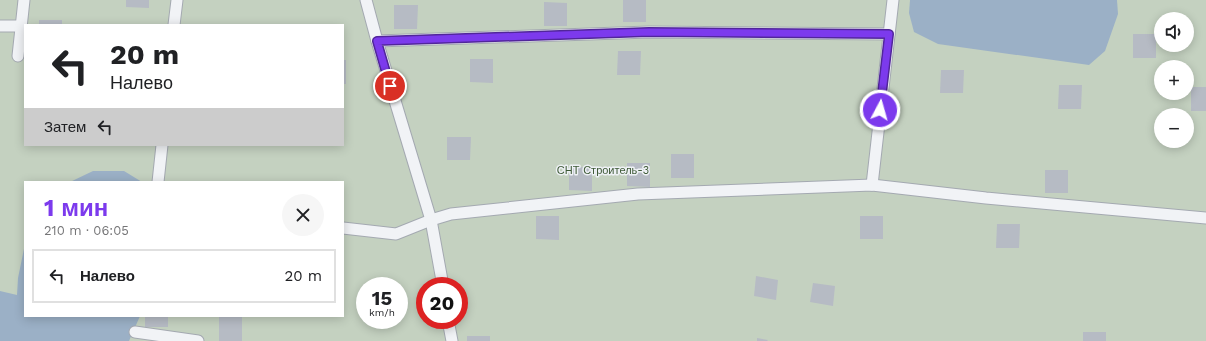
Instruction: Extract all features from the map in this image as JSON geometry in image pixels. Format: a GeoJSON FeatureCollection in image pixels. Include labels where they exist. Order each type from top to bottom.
{"type":"FeatureCollection","features":[{"type":"Feature","properties":{"kind":"lane"},"geometry":{"type":"LineString","coordinates":[[18,56],[24,0]]}},
{"type":"Feature","properties":{"kind":"lane"},"geometry":{"type":"LineString","coordinates":[[174,24],[177,0]]}},
{"type":"Feature","properties":{"kind":"lane"},"geometry":{"type":"LineString","coordinates":[[366,0],[377,41],[432,220],[442,277]]}},
{"type":"Feature","properties":{"kind":"lane"},"geometry":{"type":"LineString","coordinates":[[872,185],[893,0]]}},
{"type":"Feature","properties":{"kind":"lane"},"geometry":{"type":"LineString","coordinates":[[0,26],[21,26]]}},
{"type":"Feature","properties":{"kind":"lane"},"geometry":{"type":"LineString","coordinates":[[377,41],[649,32],[889,34]]}},
{"type":"Feature","properties":{"kind":"lane"},"geometry":{"type":"LineString","coordinates":[[158,181],[162,146]]}},
{"type":"Feature","properties":{"kind":"lane"},"geometry":{"type":"LineString","coordinates":[[344,228],[396,234],[450,214],[638,194],[872,185],[986,198],[1206,218]]}},
{"type":"Feature","properties":{"kind":"lane"},"geometry":{"type":"LineString","coordinates":[[450,329],[452,341]]}},
{"type":"Feature","properties":{"kind":"lane"},"geometry":{"type":"LineString","coordinates":[[135,332],[198,341]]}},
{"type":"Feature","properties":{"kind":"green space","name":"СНТ Строитель-3"},"geometry":{"type":"Polygon","coordinates":[[[0,0],[1206,0],[1206,341],[0,341],[0,0]]]}},
{"type":"Feature","properties":{"kind":"water"},"geometry":{"type":"Polygon","coordinates":[[[910,0],[1117,0],[1118,14],[1105,51],[1089,65],[938,44],[914,32],[909,13],[910,0]]]}},
{"type":"Feature","properties":{"kind":"water"},"geometry":{"type":"Polygon","coordinates":[[[93,171],[124,171],[140,181],[72,181],[93,171]]]}},
{"type":"Feature","properties":{"kind":"water"},"geometry":{"type":"Polygon","coordinates":[[[24,249],[24,317],[140,317],[129,341],[0,341],[0,291],[17,295],[18,278],[24,249]]]}},
{"type":"Feature","properties":{"kind":"building"},"geometry":{"type":"Polygon","coordinates":[[[126,0],[149,0],[149,8],[126,7],[126,0]]]}},
{"type":"Feature","properties":{"kind":"building"},"geometry":{"type":"Polygon","coordinates":[[[623,0],[646,0],[646,22],[623,22],[623,0]]]}},
{"type":"Feature","properties":{"kind":"building"},"geometry":{"type":"Polygon","coordinates":[[[544,2],[567,3],[567,26],[544,26],[544,2]]]}},
{"type":"Feature","properties":{"kind":"building"},"geometry":{"type":"Polygon","coordinates":[[[394,5],[418,5],[417,29],[394,29],[394,5]]]}},
{"type":"Feature","properties":{"kind":"building"},"geometry":{"type":"Polygon","coordinates":[[[39,20],[62,20],[62,24],[39,24],[39,20]]]}},
{"type":"Feature","properties":{"kind":"building"},"geometry":{"type":"Polygon","coordinates":[[[1133,34],[1154,34],[1154,52],[1156,52],[1156,58],[1133,58],[1133,34]]]}},
{"type":"Feature","properties":{"kind":"building"},"geometry":{"type":"Polygon","coordinates":[[[618,51],[641,51],[640,75],[617,75],[618,51]]]}},
{"type":"Feature","properties":{"kind":"building"},"geometry":{"type":"Polygon","coordinates":[[[470,59],[493,59],[493,83],[470,82],[470,59]]]}},
{"type":"Feature","properties":{"kind":"building"},"geometry":{"type":"Polygon","coordinates":[[[344,60],[346,60],[346,84],[344,84],[344,60]]]}},
{"type":"Feature","properties":{"kind":"building"},"geometry":{"type":"Polygon","coordinates":[[[941,70],[964,70],[963,93],[940,93],[941,70]]]}},
{"type":"Feature","properties":{"kind":"building"},"geometry":{"type":"Polygon","coordinates":[[[1059,85],[1082,85],[1081,109],[1058,109],[1059,85]]]}},
{"type":"Feature","properties":{"kind":"building"},"geometry":{"type":"Polygon","coordinates":[[[1194,87],[1206,87],[1206,111],[1194,111],[1194,108],[1191,108],[1191,100],[1194,100],[1194,87]]]}},
{"type":"Feature","properties":{"kind":"building"},"geometry":{"type":"Polygon","coordinates":[[[447,137],[471,137],[470,160],[447,160],[447,137]]]}},
{"type":"Feature","properties":{"kind":"building"},"geometry":{"type":"Polygon","coordinates":[[[671,154],[694,154],[694,178],[671,178],[671,154]]]}},
{"type":"Feature","properties":{"kind":"building"},"geometry":{"type":"Polygon","coordinates":[[[627,163],[650,163],[650,187],[627,186],[627,163]]]}},
{"type":"Feature","properties":{"kind":"building"},"geometry":{"type":"Polygon","coordinates":[[[569,167],[592,167],[592,191],[569,190],[569,167]]]}},
{"type":"Feature","properties":{"kind":"building"},"geometry":{"type":"Polygon","coordinates":[[[1045,170],[1068,170],[1068,193],[1045,193],[1045,170]]]}},
{"type":"Feature","properties":{"kind":"building"},"geometry":{"type":"Polygon","coordinates":[[[536,216],[559,216],[559,240],[536,239],[536,216]]]}},
{"type":"Feature","properties":{"kind":"building"},"geometry":{"type":"Polygon","coordinates":[[[860,216],[883,216],[883,239],[860,239],[860,216]]]}},
{"type":"Feature","properties":{"kind":"building"},"geometry":{"type":"Polygon","coordinates":[[[997,224],[1020,224],[1019,248],[996,248],[997,224]]]}},
{"type":"Feature","properties":{"kind":"building"},"geometry":{"type":"Polygon","coordinates":[[[756,276],[778,280],[776,300],[754,296],[756,276]]]}},
{"type":"Feature","properties":{"kind":"building"},"geometry":{"type":"Polygon","coordinates":[[[813,283],[835,286],[833,306],[810,302],[813,283]]]}},
{"type":"Feature","properties":{"kind":"building"},"geometry":{"type":"Polygon","coordinates":[[[145,317],[168,317],[168,327],[145,327],[145,317]]]}},
{"type":"Feature","properties":{"kind":"building"},"geometry":{"type":"Polygon","coordinates":[[[219,317],[242,317],[242,341],[219,341],[219,317]]]}},
{"type":"Feature","properties":{"kind":"building"},"geometry":{"type":"Polygon","coordinates":[[[1083,332],[1106,332],[1106,341],[1083,341],[1083,332]]]}},
{"type":"Feature","properties":{"kind":"building"},"geometry":{"type":"Polygon","coordinates":[[[467,336],[490,336],[490,341],[467,341],[467,336]]]}},
{"type":"Feature","properties":{"kind":"building"},"geometry":{"type":"Polygon","coordinates":[[[757,338],[768,340],[757,341],[757,338]]]}},
{"type":"Feature","properties":{"kind":"route"},"geometry":{"type":"LineString","coordinates":[[390,86],[377,41],[649,32],[889,34],[880,110]]}}]}
